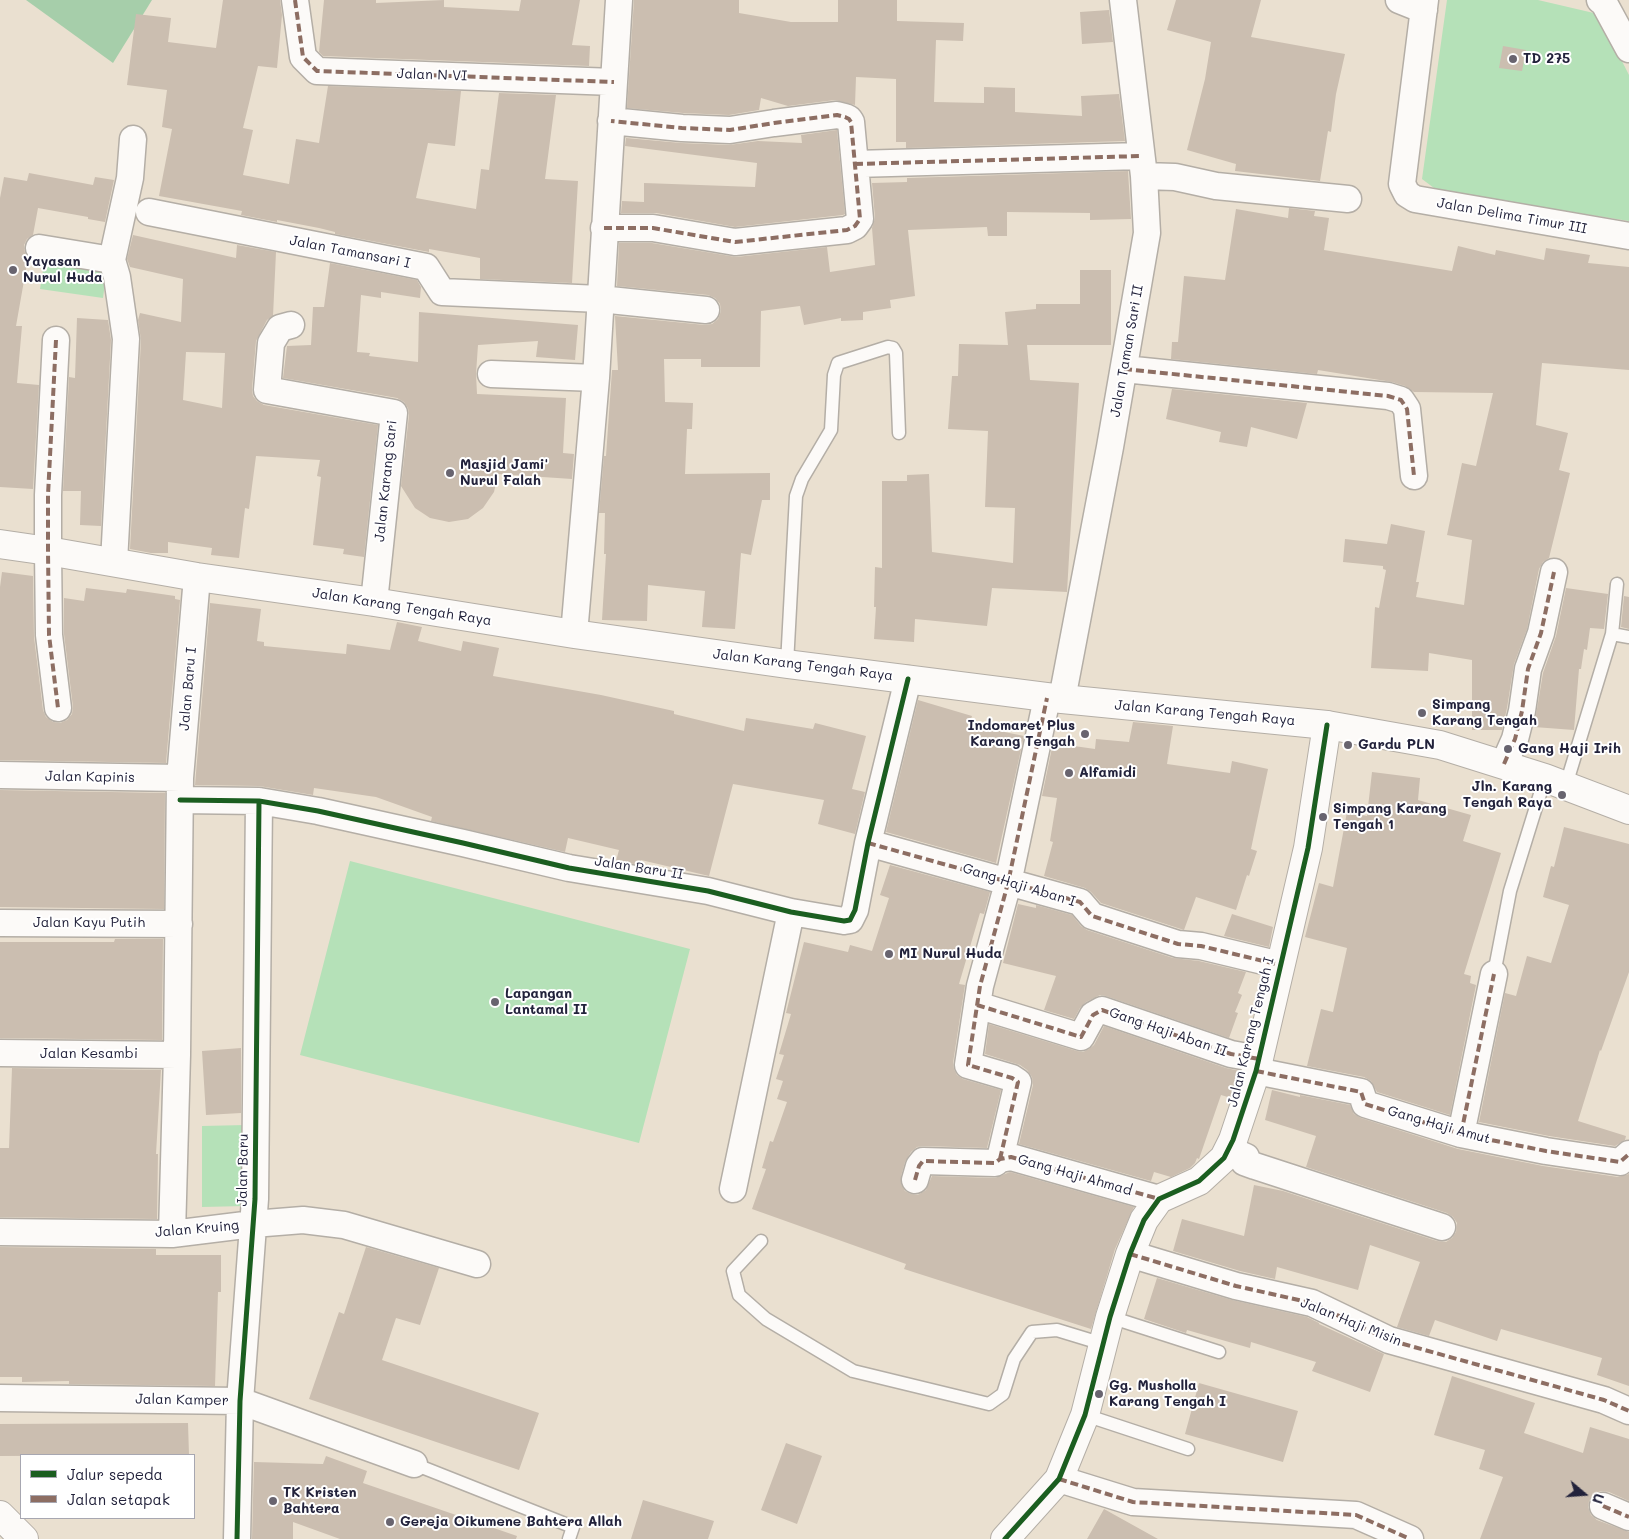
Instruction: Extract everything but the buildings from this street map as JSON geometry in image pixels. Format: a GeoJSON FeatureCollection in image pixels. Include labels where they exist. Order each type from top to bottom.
{"type":"FeatureCollection","features":[{"type":"Feature","properties":{"kind":"main road","name":"Jalan Karang Tengah Raya"},"geometry":{"type":"LineString","coordinates":[[0,544],[197,577],[787,664],[1054,698],[1327,725],[1440,744],[1556,781],[1629,810]]}},
{"type":"Feature","properties":{"kind":"main road","name":"Jalan Karang Tengah I"},"geometry":{"type":"LineString","coordinates":[[1159,1199],[1199,1181],[1230,1150],[1257,1065],[1308,848],[1327,725]]}},
{"type":"Feature","properties":{"kind":"main road"},"geometry":{"type":"LineString","coordinates":[[1005,1539],[1059,1479],[1085,1415],[1110,1317],[1130,1254],[1144,1220],[1159,1199]]}},
{"type":"Feature","properties":{"kind":"main road"},"geometry":{"type":"LineString","coordinates":[[0,1515],[24,1539]]}},
{"type":"Feature","properties":{"kind":"street"},"geometry":{"type":"LineString","coordinates":[[574,634],[596,378],[619,0]]}},
{"type":"Feature","properties":{"kind":"street","name":"Jalan Taman Sari II"},"geometry":{"type":"LineString","coordinates":[[1000,1159],[1018,1082],[1012,1078],[968,1065],[980,986],[1054,698],[1124,369],[1147,233],[1142,166],[1123,0]]}},
{"type":"Feature","properties":{"kind":"street"},"geometry":{"type":"LineString","coordinates":[[1399,0],[1424,5]]}},
{"type":"Feature","properties":{"kind":"street"},"geometry":{"type":"LineString","coordinates":[[1600,0],[1604,3],[1629,49]]}},
{"type":"Feature","properties":{"kind":"street","name":"Jalan N VI"},"geometry":{"type":"LineString","coordinates":[[296,5],[303,57],[316,71],[614,82]]}},
{"type":"Feature","properties":{"kind":"street","name":"Jalan Delima Timur III"},"geometry":{"type":"LineString","coordinates":[[1424,5],[1402,184],[1408,194],[1415,199],[1629,236]]}},
{"type":"Feature","properties":{"kind":"street"},"geometry":{"type":"LineString","coordinates":[[604,228],[653,228],[735,242],[847,230],[856,226],[860,218],[851,122],[844,117],[837,116],[774,123],[730,130],[682,128],[611,121]]}},
{"type":"Feature","properties":{"kind":"street"},"geometry":{"type":"LineString","coordinates":[[114,562],[126,339],[117,277],[112,260],[130,178],[133,139]]}},
{"type":"Feature","properties":{"kind":"street"},"geometry":{"type":"LineString","coordinates":[[855,164],[1142,166],[1175,178],[1216,186],[1348,199]]}},
{"type":"Feature","properties":{"kind":"street","name":"Jalan Tamansari I"},"geometry":{"type":"LineString","coordinates":[[149,212],[426,267],[442,292],[600,299],[706,310]]}},
{"type":"Feature","properties":{"kind":"street"},"geometry":{"type":"LineString","coordinates":[[39,248],[112,260]]}},
{"type":"Feature","properties":{"kind":"street","name":"Jalan Karang Sari"},"geometry":{"type":"LineString","coordinates":[[291,325],[280,328],[271,343],[267,390],[394,414],[374,602]]}},
{"type":"Feature","properties":{"kind":"street"},"geometry":{"type":"LineString","coordinates":[[56,340],[48,494],[48,551],[49,635],[58,708]]}},
{"type":"Feature","properties":{"kind":"street"},"geometry":{"type":"LineString","coordinates":[[1124,369],[1388,396],[1401,400],[1408,409],[1414,476]]}},
{"type":"Feature","properties":{"kind":"street"},"geometry":{"type":"LineString","coordinates":[[491,374],[596,378]]}},
{"type":"Feature","properties":{"kind":"street"},"geometry":{"type":"LineString","coordinates":[[1504,764],[1515,738],[1522,711],[1528,668],[1541,633],[1554,572]]}},
{"type":"Feature","properties":{"kind":"street","name":"Jalan Baru I"},"geometry":{"type":"LineString","coordinates":[[172,1234],[177,1054],[180,789],[197,577]]}},
{"type":"Feature","properties":{"kind":"street","name":"Jalan Baru II"},"geometry":{"type":"LineString","coordinates":[[180,789],[318,811],[569,868],[708,891],[791,912],[844,922],[850,920],[855,910],[868,843],[908,679]]}},
{"type":"Feature","properties":{"kind":"street","name":"Jalan Kapinis"},"geometry":{"type":"LineString","coordinates":[[0,775],[180,789]]}},
{"type":"Feature","properties":{"kind":"street","name":"Jalan Baru"},"geometry":{"type":"LineString","coordinates":[[237,1539],[240,1401],[255,1199],[259,801]]}},
{"type":"Feature","properties":{"kind":"street","name":"Gang Haji Aban I"},"geometry":{"type":"LineString","coordinates":[[868,843],[1080,902],[1092,916],[1178,944],[1201,946],[1280,966]]}},
{"type":"Feature","properties":{"kind":"street"},"geometry":{"type":"LineString","coordinates":[[733,1189],[791,912]]}},
{"type":"Feature","properties":{"kind":"street","name":"Jalan Kayu Putih"},"geometry":{"type":"LineString","coordinates":[[0,923],[179,924]]}},
{"type":"Feature","properties":{"kind":"street"},"geometry":{"type":"LineString","coordinates":[[1461,1134],[1494,974]]}},
{"type":"Feature","properties":{"kind":"street","name":"Gang Haji Aban II"},"geometry":{"type":"LineString","coordinates":[[977,1005],[1082,1037],[1093,1015],[1102,1010],[1231,1054],[1257,1065]]}},
{"type":"Feature","properties":{"kind":"street","name":"Jalan Kesambi"},"geometry":{"type":"LineString","coordinates":[[0,1053],[177,1054]]}},
{"type":"Feature","properties":{"kind":"street","name":"Gang Haji Amut"},"geometry":{"type":"LineString","coordinates":[[1257,1065],[1361,1092],[1365,1104],[1461,1134],[1546,1151],[1620,1162],[1629,1154]]}},
{"type":"Feature","properties":{"kind":"street"},"geometry":{"type":"LineString","coordinates":[[1230,1150],[1246,1157],[1244,1162],[1255,1166],[1442,1227]]}},
{"type":"Feature","properties":{"kind":"street","name":"Gang Haji Ahmad"},"geometry":{"type":"LineString","coordinates":[[915,1180],[919,1166],[923,1161],[994,1163],[1000,1159],[1010,1157],[1159,1199]]}},
{"type":"Feature","properties":{"kind":"street","name":"Jalan Kruing"},"geometry":{"type":"LineString","coordinates":[[0,1232],[172,1234],[303,1220],[344,1224],[477,1264]]}},
{"type":"Feature","properties":{"kind":"street","name":"Jalan Haji Misin"},"geometry":{"type":"LineString","coordinates":[[1130,1254],[1236,1286],[1312,1304],[1390,1340],[1604,1400],[1629,1411]]}},
{"type":"Feature","properties":{"kind":"street","name":"Jalan Kamper"},"geometry":{"type":"LineString","coordinates":[[0,1398],[240,1401],[414,1464]]}},
{"type":"Feature","properties":{"kind":"street"},"geometry":{"type":"LineString","coordinates":[[1059,1479],[1133,1502],[1356,1515],[1410,1539]]}},
{"type":"Feature","properties":{"kind":"street"},"geometry":{"type":"LineString","coordinates":[[1603,1506],[1629,1517]]}},
{"type":"Feature","properties":{"kind":"lane"},"geometry":{"type":"LineString","coordinates":[[787,664],[796,496],[802,479],[831,430],[834,375],[838,363],[888,347],[893,348],[896,354],[899,434]]}},
{"type":"Feature","properties":{"kind":"lane"},"geometry":{"type":"LineString","coordinates":[[1494,974],[1510,891],[1556,781],[1612,634],[1617,584]]}},
{"type":"Feature","properties":{"kind":"lane"},"geometry":{"type":"LineString","coordinates":[[1612,634],[1629,637]]}},
{"type":"Feature","properties":{"kind":"lane"},"geometry":{"type":"LineString","coordinates":[[761,1241],[733,1270],[739,1295],[766,1319],[854,1371],[989,1404],[1003,1394],[1014,1359],[1032,1332],[1057,1330],[1103,1344]]}},
{"type":"Feature","properties":{"kind":"lane"},"geometry":{"type":"LineString","coordinates":[[1110,1317],[1219,1352]]}},
{"type":"Feature","properties":{"kind":"lane"},"geometry":{"type":"LineString","coordinates":[[1085,1415],[1188,1449]]}},
{"type":"Feature","properties":{"kind":"lane"},"geometry":{"type":"LineString","coordinates":[[414,1464],[574,1527],[569,1539]]}},
{"type":"Feature","properties":{"kind":"green space"},"geometry":{"type":"Polygon","coordinates":[[[26,0],[152,0],[113,63],[26,0]]]}},
{"type":"Feature","properties":{"kind":"green space"},"geometry":{"type":"Polygon","coordinates":[[[1447,0],[1538,0],[1598,14],[1629,75],[1629,221],[1438,191],[1422,179],[1447,0]]]}},
{"type":"Feature","properties":{"kind":"green space"},"geometry":{"type":"Polygon","coordinates":[[[46,252],[108,261],[103,298],[40,289],[46,252]]]}},
{"type":"Feature","properties":{"kind":"green space","name":"Lapangan Lantamal II"},"geometry":{"type":"Polygon","coordinates":[[[350,861],[690,949],[639,1143],[300,1055],[350,861]]]}},
{"type":"Feature","properties":{"kind":"green space"},"geometry":{"type":"Polygon","coordinates":[[[246,1125],[246,1206],[202,1207],[202,1126],[246,1125]]]}},
{"type":"Feature","properties":{"kind":"marked path"},"geometry":{"type":"LineString","coordinates":[[295,0],[303,57],[317,71],[614,82]]}},
{"type":"Feature","properties":{"kind":"marked path"},"geometry":{"type":"LineString","coordinates":[[604,228],[653,228],[735,242],[847,230],[855,226],[860,219],[851,122],[845,117],[837,115],[730,130],[682,128],[611,121]]}},
{"type":"Feature","properties":{"kind":"marked path"},"geometry":{"type":"LineString","coordinates":[[855,164],[1141,156]]}},
{"type":"Feature","properties":{"kind":"marked path"},"geometry":{"type":"LineString","coordinates":[[56,340],[48,495],[48,551],[49,635],[58,708]]}},
{"type":"Feature","properties":{"kind":"marked path"},"geometry":{"type":"LineString","coordinates":[[1124,369],[1388,396],[1401,400],[1407,409],[1414,476]]}},
{"type":"Feature","properties":{"kind":"marked path"},"geometry":{"type":"LineString","coordinates":[[1504,764],[1515,739],[1522,711],[1528,669],[1541,633],[1554,572]]}},
{"type":"Feature","properties":{"kind":"marked path"},"geometry":{"type":"LineString","coordinates":[[1000,1159],[1018,1082],[1012,1078],[968,1065],[980,986],[1008,883],[1047,698]]}},
{"type":"Feature","properties":{"kind":"marked path"},"geometry":{"type":"LineString","coordinates":[[868,843],[1080,902],[1092,916],[1178,944],[1201,946],[1280,965]]}},
{"type":"Feature","properties":{"kind":"marked path"},"geometry":{"type":"LineString","coordinates":[[1461,1134],[1494,974]]}},
{"type":"Feature","properties":{"kind":"marked path"},"geometry":{"type":"LineString","coordinates":[[977,1005],[1081,1037],[1093,1015],[1102,1010],[1231,1054],[1259,1059]]}},
{"type":"Feature","properties":{"kind":"marked path"},"geometry":{"type":"LineString","coordinates":[[1256,1071],[1361,1092],[1365,1104],[1461,1134],[1546,1151],[1620,1162],[1629,1154]]}},
{"type":"Feature","properties":{"kind":"marked path"},"geometry":{"type":"LineString","coordinates":[[915,1180],[919,1166],[923,1161],[995,1163],[1000,1159],[1011,1157],[1159,1199]]}},
{"type":"Feature","properties":{"kind":"marked path"},"geometry":{"type":"LineString","coordinates":[[1130,1254],[1236,1286],[1312,1303],[1389,1340],[1604,1400],[1629,1411]]}},
{"type":"Feature","properties":{"kind":"marked path"},"geometry":{"type":"LineString","coordinates":[[1059,1479],[1133,1502],[1356,1515],[1410,1539]]}},
{"type":"Feature","properties":{"kind":"marked path"},"geometry":{"type":"LineString","coordinates":[[1603,1506],[1629,1517]]}},
{"type":"Feature","properties":{"kind":"cycle path"},"geometry":{"type":"LineString","coordinates":[[180,800],[259,801],[318,811],[569,868],[708,891],[791,912],[844,921],[850,920],[855,910],[868,843],[908,679]]}},
{"type":"Feature","properties":{"kind":"cycle path"},"geometry":{"type":"LineString","coordinates":[[1005,1539],[1059,1479],[1085,1415],[1110,1317],[1130,1254],[1144,1220],[1159,1199],[1199,1181],[1224,1158],[1233,1140],[1256,1071],[1308,848],[1327,725]]}},
{"type":"Feature","properties":{"kind":"cycle path"},"geometry":{"type":"LineString","coordinates":[[237,1539],[240,1401],[255,1199],[259,801]]}},
{"type":"Feature","properties":{"kind":"place","name":"TD 275"},"geometry":{"type":"Point","coordinates":[1513,59]}},
{"type":"Feature","properties":{"kind":"place","name":"Yayasan Nurul Huda"},"geometry":{"type":"Point","coordinates":[13,270]}},
{"type":"Feature","properties":{"kind":"place","name":"Masjid Jami' Nurul Falah"},"geometry":{"type":"Point","coordinates":[450,473]}},
{"type":"Feature","properties":{"kind":"place","name":"Simpang Karang Tengah"},"geometry":{"type":"Point","coordinates":[1422,713]}},
{"type":"Feature","properties":{"kind":"place","name":"Indomaret Plus Karang Tengah"},"geometry":{"type":"Point","coordinates":[1085,734]}},
{"type":"Feature","properties":{"kind":"place","name":"Gardu PLN"},"geometry":{"type":"Point","coordinates":[1348,745]}},
{"type":"Feature","properties":{"kind":"place","name":"Gang Haji Irih"},"geometry":{"type":"Point","coordinates":[1508,749]}},
{"type":"Feature","properties":{"kind":"place","name":"Alfamidi"},"geometry":{"type":"Point","coordinates":[1069,773]}},
{"type":"Feature","properties":{"kind":"place","name":"Jln. Karang Tengah Raya"},"geometry":{"type":"Point","coordinates":[1562,795]}},
{"type":"Feature","properties":{"kind":"place","name":"Simpang Karang Tengah 1"},"geometry":{"type":"Point","coordinates":[1323,817]}},
{"type":"Feature","properties":{"kind":"place","name":"MI Nurul Huda"},"geometry":{"type":"Point","coordinates":[889,954]}},
{"type":"Feature","properties":{"kind":"place","name":"Lapangan Lantamal II"},"geometry":{"type":"Point","coordinates":[495,1002]}},
{"type":"Feature","properties":{"kind":"place","name":"Gg. Musholla Karang Tengah I"},"geometry":{"type":"Point","coordinates":[1099,1394]}},
{"type":"Feature","properties":{"kind":"place","name":"TK Kristen Bahtera"},"geometry":{"type":"Point","coordinates":[273,1501]}},
{"type":"Feature","properties":{"kind":"place","name":"Gereja Oikumene Bahtera Allah"},"geometry":{"type":"Point","coordinates":[390,1522]}}]}
